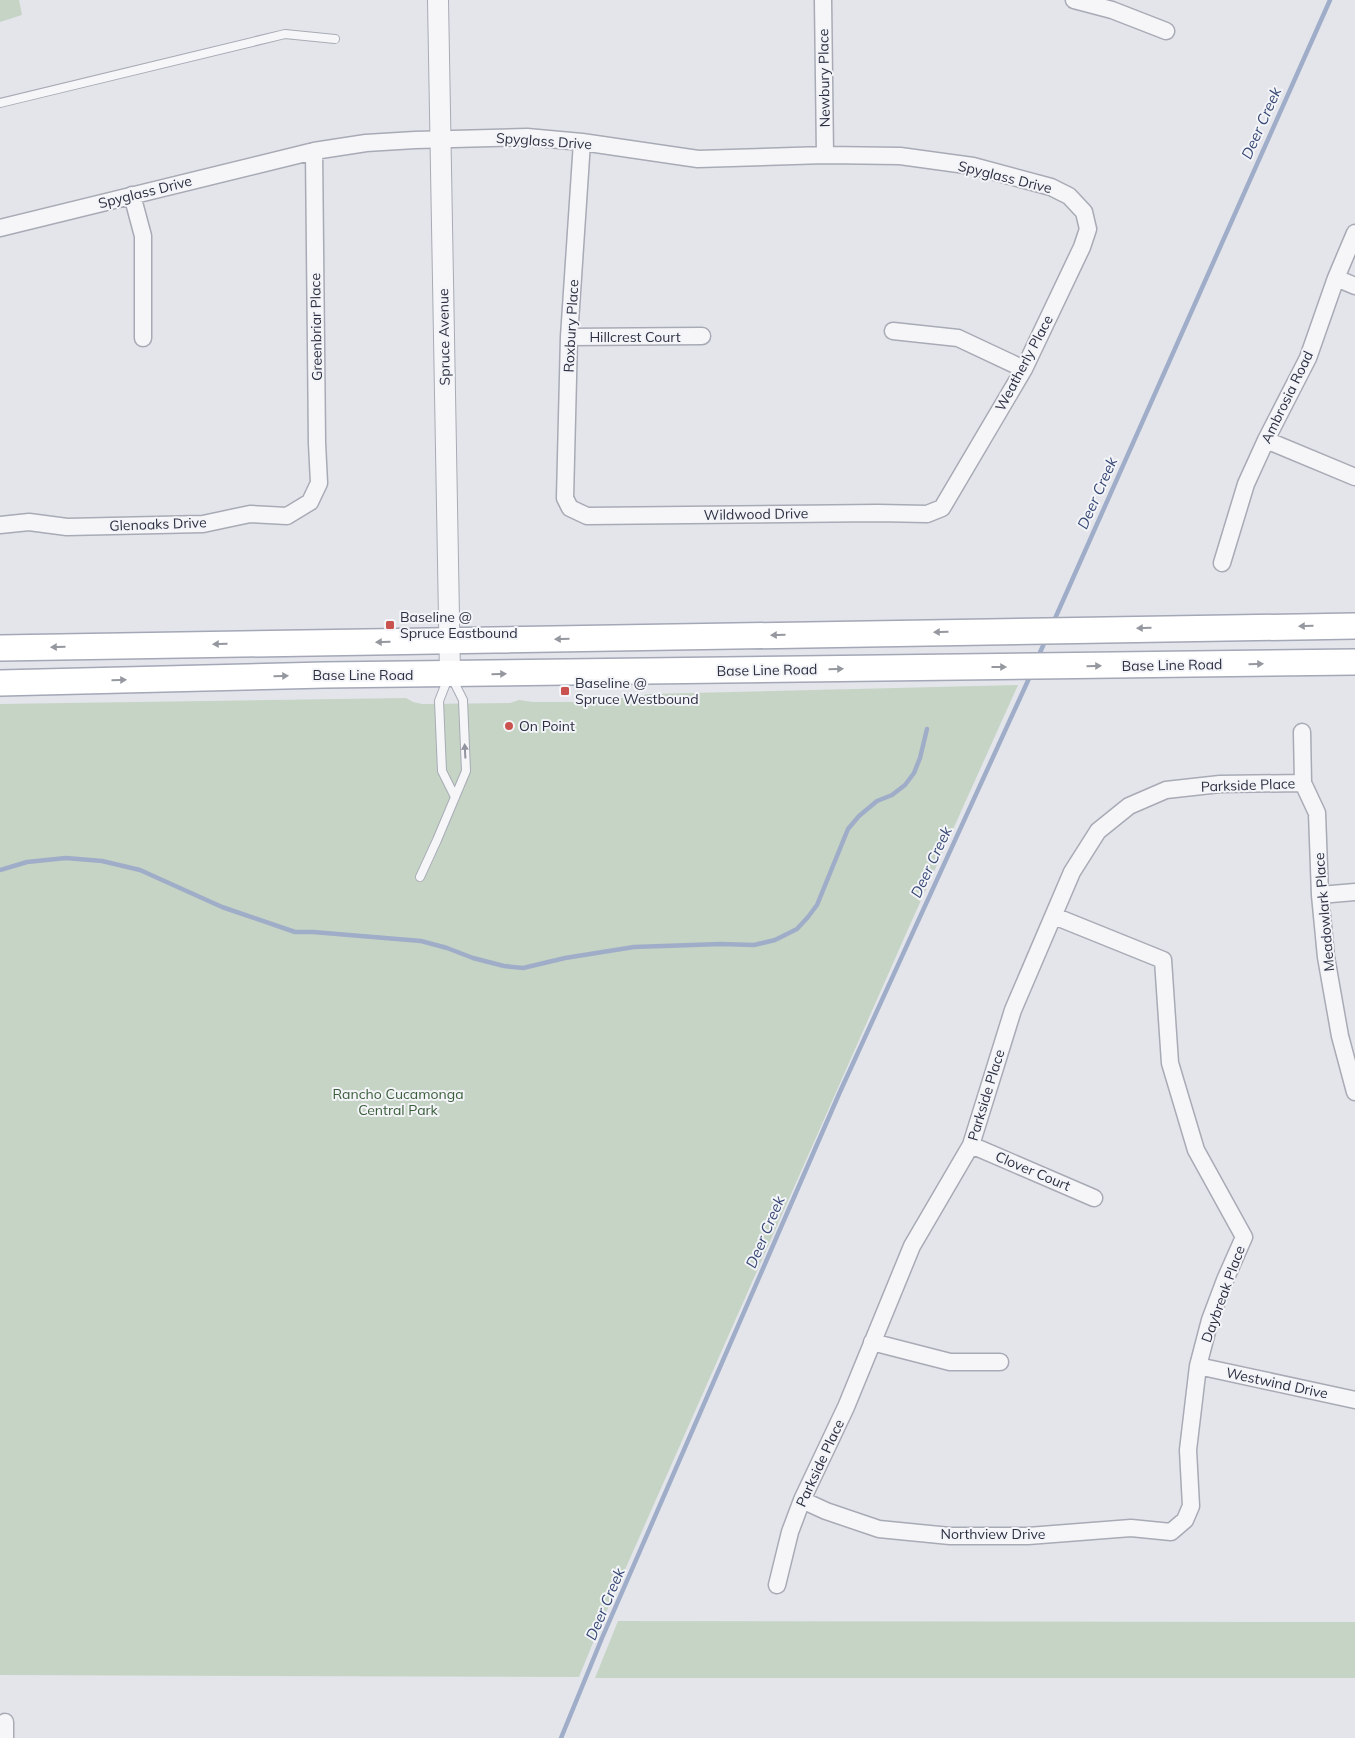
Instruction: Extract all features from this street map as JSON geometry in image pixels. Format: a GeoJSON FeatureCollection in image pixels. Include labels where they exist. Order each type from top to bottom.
{"type":"FeatureCollection","features":[{"type":"Feature","properties":{"kind":"main road"},"geometry":{"type":"LineString","coordinates":[[0,648],[1355,626]]}},
{"type":"Feature","properties":{"kind":"main road","name":"Base Line Road"},"geometry":{"type":"LineString","coordinates":[[0,682],[325,675],[1355,662]]}},
{"type":"Feature","properties":{"kind":"street","name":"Spruce Avenue"},"geometry":{"type":"LineString","coordinates":[[438,0],[450,674]]}},
{"type":"Feature","properties":{"kind":"street","name":"Newbury Place"},"geometry":{"type":"LineString","coordinates":[[823,0],[825,155]]}},
{"type":"Feature","properties":{"kind":"street"},"geometry":{"type":"LineString","coordinates":[[1074,0],[1112,10],[1166,31]]}},
{"type":"Feature","properties":{"kind":"street","name":"Spyglass Drive"},"geometry":{"type":"LineString","coordinates":[[0,228],[314,151],[366,143],[527,137],[582,142],[698,159],[825,155],[900,156],[973,166],[1051,187],[1070,196],[1084,212]]}},
{"type":"Feature","properties":{"kind":"street","name":"Roxbury Place"},"geometry":{"type":"LineString","coordinates":[[570,508],[566,498],[569,337],[582,142]]}},
{"type":"Feature","properties":{"kind":"street","name":"Greenbriar Place"},"geometry":{"type":"LineString","coordinates":[[310,502],[319,483],[314,151]]}},
{"type":"Feature","properties":{"kind":"street"},"geometry":{"type":"LineString","coordinates":[[132,195],[143,236],[143,338]]}},
{"type":"Feature","properties":{"kind":"street","name":"Weatherly Place"},"geometry":{"type":"LineString","coordinates":[[942,508],[1024,369],[1082,247],[1088,229],[1084,212]]}},
{"type":"Feature","properties":{"kind":"street","name":"Ambrosia Road"},"geometry":{"type":"LineString","coordinates":[[1222,563],[1246,484],[1308,358],[1336,278],[1355,233]]}},
{"type":"Feature","properties":{"kind":"street"},"geometry":{"type":"LineString","coordinates":[[1336,278],[1355,286]]}},
{"type":"Feature","properties":{"kind":"street"},"geometry":{"type":"LineString","coordinates":[[893,331],[958,338],[1024,369]]}},
{"type":"Feature","properties":{"kind":"street","name":"Hillcrest Court"},"geometry":{"type":"LineString","coordinates":[[569,337],[702,336]]}},
{"type":"Feature","properties":{"kind":"street"},"geometry":{"type":"LineString","coordinates":[[1266,440],[1355,477]]}},
{"type":"Feature","properties":{"kind":"street","name":"Glenoaks Drive"},"geometry":{"type":"LineString","coordinates":[[0,525],[29,522],[67,528],[203,524],[250,514],[288,516],[310,502]]}},
{"type":"Feature","properties":{"kind":"street","name":"Wildwood Drive"},"geometry":{"type":"LineString","coordinates":[[570,508],[587,516],[878,512],[927,514],[942,508]]}},
{"type":"Feature","properties":{"kind":"street","name":"Meadowlark Place"},"geometry":{"type":"LineString","coordinates":[[1302,732],[1303,784],[1317,813],[1320,895],[1326,957],[1340,1036],[1355,1092]]}},
{"type":"Feature","properties":{"kind":"street","name":"Parkside Place"},"geometry":{"type":"LineString","coordinates":[[777,1585],[790,1532],[802,1500],[846,1407],[912,1246],[971,1145],[1012,1010],[1072,872],[1098,831],[1129,806],[1166,790],[1220,784],[1303,784]]}},
{"type":"Feature","properties":{"kind":"street"},"geometry":{"type":"LineString","coordinates":[[1320,895],[1355,892]]}},
{"type":"Feature","properties":{"kind":"street","name":"Daybreak Place"},"geometry":{"type":"LineString","coordinates":[[1054,916],[1163,960],[1170,1063],[1196,1150],[1244,1237],[1210,1320],[1198,1366],[1188,1450],[1191,1506],[1185,1520]]}},
{"type":"Feature","properties":{"kind":"street","name":"Clover Court"},"geometry":{"type":"LineString","coordinates":[[971,1145],[1094,1198]]}},
{"type":"Feature","properties":{"kind":"street"},"geometry":{"type":"LineString","coordinates":[[872,1342],[950,1362],[1000,1362]]}},
{"type":"Feature","properties":{"kind":"street","name":"Westwind Drive"},"geometry":{"type":"LineString","coordinates":[[1198,1366],[1355,1400]]}},
{"type":"Feature","properties":{"kind":"street","name":"Northview Drive"},"geometry":{"type":"LineString","coordinates":[[802,1500],[879,1529],[950,1536],[1028,1536],[1131,1528],[1171,1532],[1185,1520]]}},
{"type":"Feature","properties":{"kind":"lane"},"geometry":{"type":"LineString","coordinates":[[0,103],[285,34],[335,39]]}},
{"type":"Feature","properties":{"kind":"lane"},"geometry":{"type":"LineString","coordinates":[[450,674],[439,701],[442,771],[455,798]]}},
{"type":"Feature","properties":{"kind":"lane"},"geometry":{"type":"LineString","coordinates":[[420,877],[466,771],[463,700],[450,674]]}},
{"type":"Feature","properties":{"kind":"green space"},"geometry":{"type":"Polygon","coordinates":[[[0,0],[19,0],[22,15],[0,22],[0,0]]]}},
{"type":"Feature","properties":{"kind":"green space","name":"Rancho Cucamonga Central Park"},"geometry":{"type":"Polygon","coordinates":[[[1018,685],[909,927],[579,1677],[0,1675],[0,704],[406,698],[422,704],[510,703],[519,700],[533,702],[594,702],[649,694],[1018,685]]]}},
{"type":"Feature","properties":{"kind":"green space"},"geometry":{"type":"Polygon","coordinates":[[[618,1621],[1355,1622],[1355,1678],[595,1678],[618,1621]]]}},
{"type":"Feature","properties":{"kind":"waterway","name":"Deer Creek"},"geometry":{"type":"LineString","coordinates":[[1053,623],[1330,0]]}},
{"type":"Feature","properties":{"kind":"waterway","name":"Deer Creek"},"geometry":{"type":"LineString","coordinates":[[1038,657],[1046,639]]}},
{"type":"Feature","properties":{"kind":"waterway","name":"Deer Creek"},"geometry":{"type":"LineString","coordinates":[[561,1738],[602,1638],[839,1094],[1031,674]]}},
{"type":"Feature","properties":{"kind":"waterway"},"geometry":{"type":"LineString","coordinates":[[0,870],[27,862],[66,858],[102,861],[140,870],[222,907],[295,932],[421,941],[473,958],[504,966],[523,968],[565,958],[634,947],[721,944],[754,945],[775,940],[797,929],[808,917],[817,905],[848,829],[859,816],[877,801],[892,795],[905,785],[914,773],[920,758],[927,729]]}},
{"type":"Feature","properties":{"kind":"place","name":"Baseline @ Spruce Eastbound"},"geometry":{"type":"Point","coordinates":[390,625]}},
{"type":"Feature","properties":{"kind":"place","name":"Baseline @ Spruce Westbound"},"geometry":{"type":"Point","coordinates":[565,691]}},
{"type":"Feature","properties":{"kind":"place","name":"On Point"},"geometry":{"type":"Point","coordinates":[509,726]}}]}
